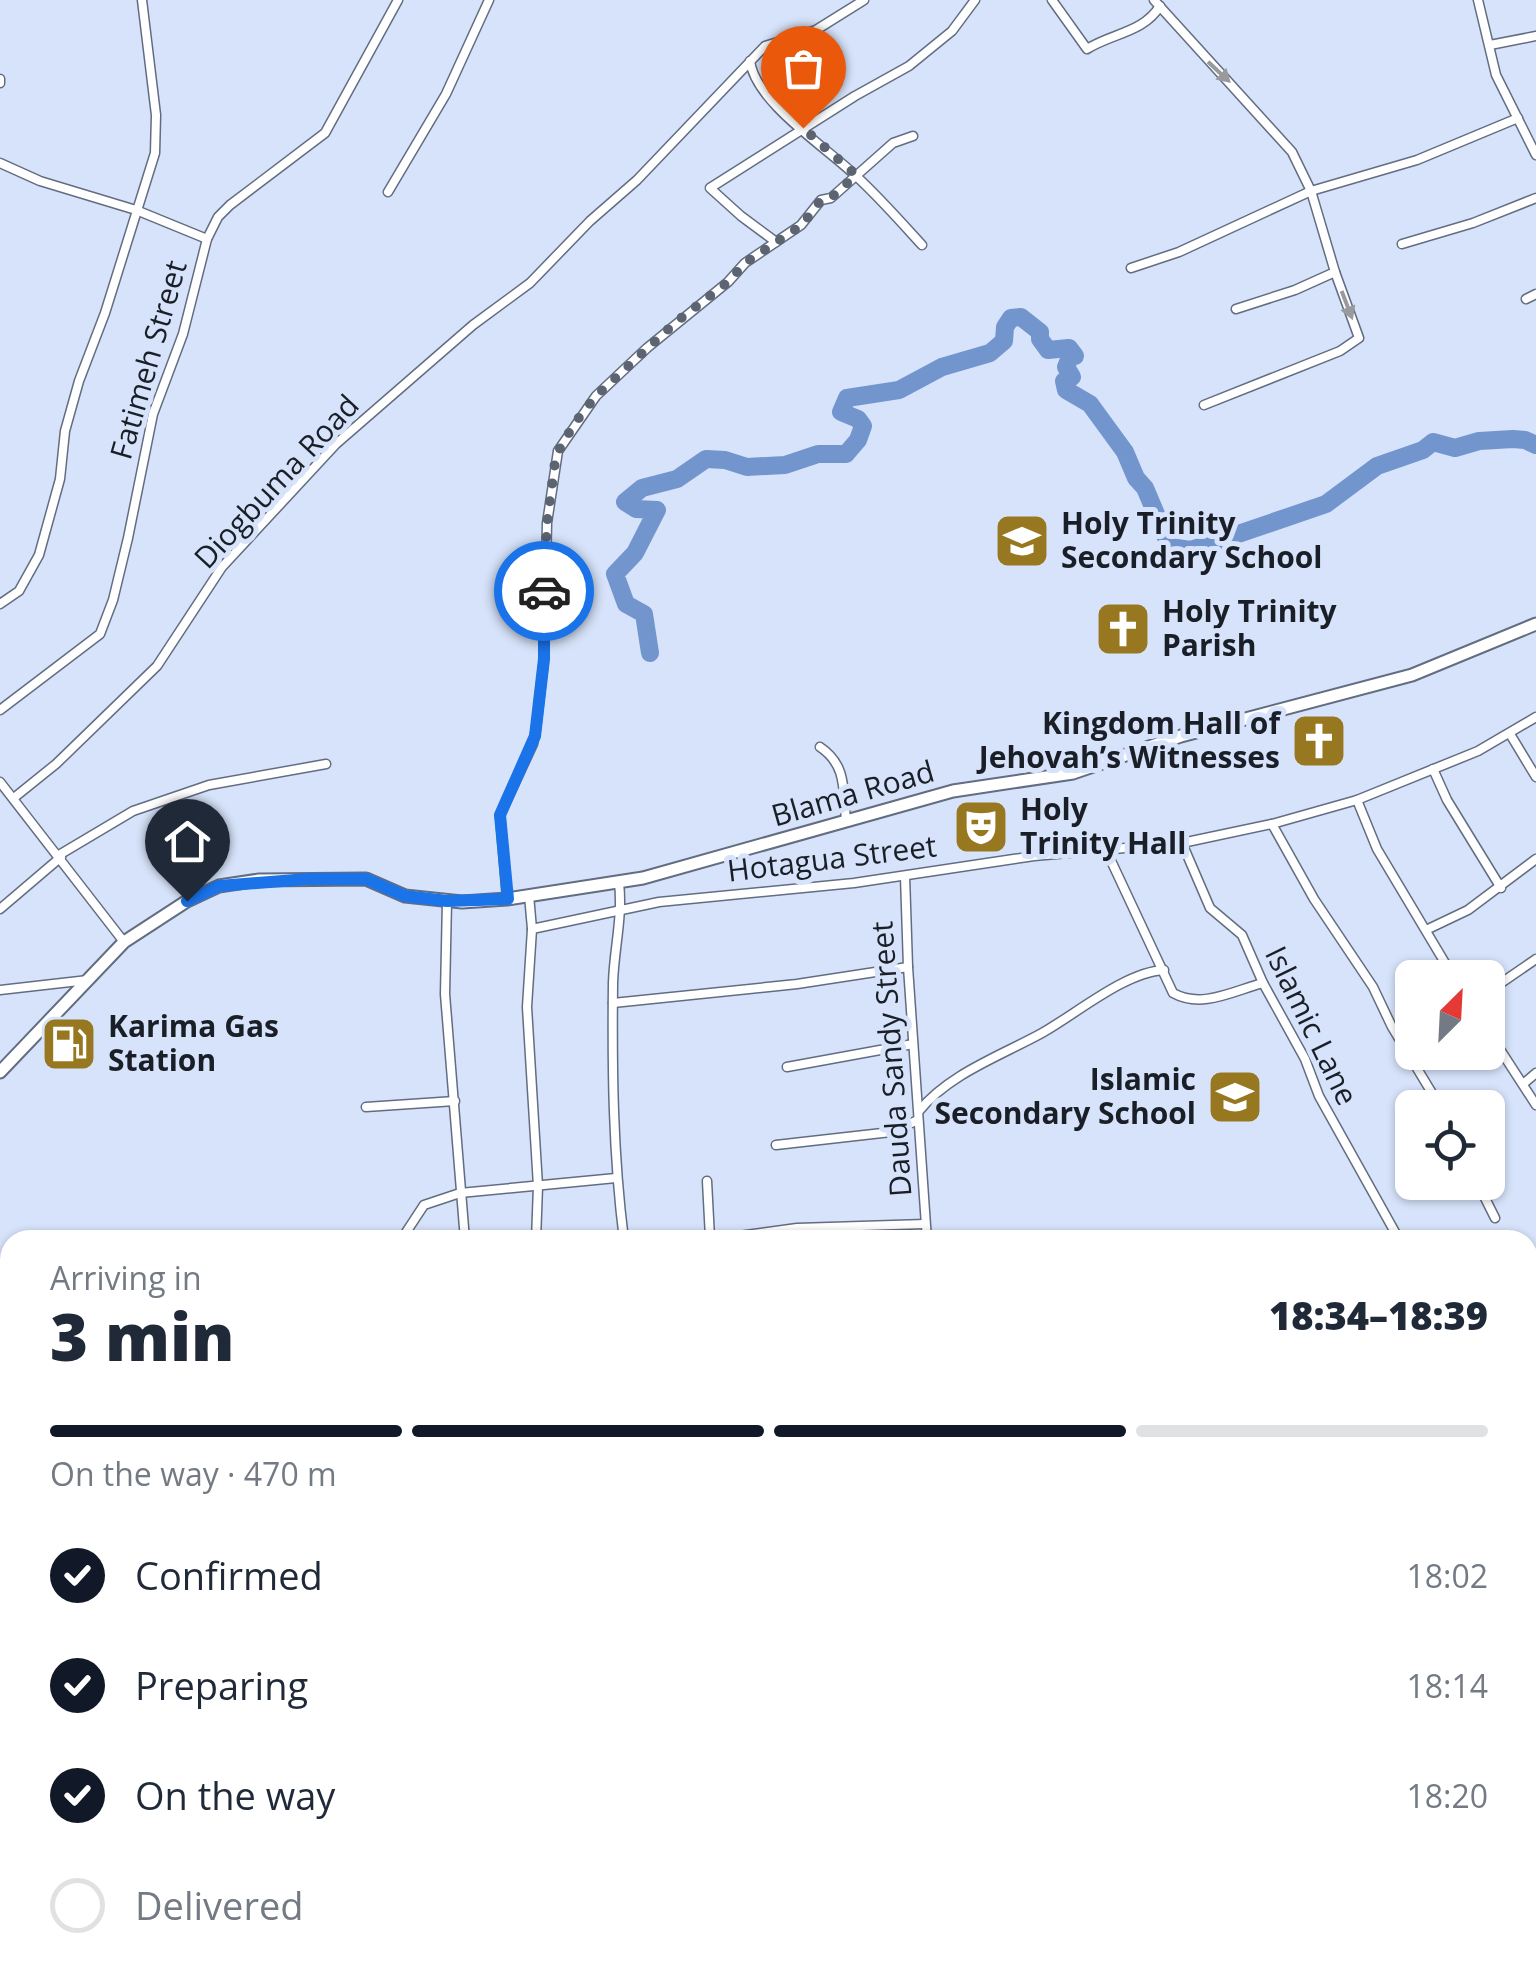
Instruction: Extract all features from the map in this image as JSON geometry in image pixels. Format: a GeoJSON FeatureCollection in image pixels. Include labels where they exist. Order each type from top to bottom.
{"type":"FeatureCollection","features":[{"type":"Feature","properties":{"kind":"street"},"geometry":{"type":"LineString","coordinates":[[0,604],[19,592],[39,555],[60,479],[65,431],[157,141],[142,0]]}},
{"type":"Feature","properties":{"kind":"street","name":"Fatimeh Street"},"geometry":{"type":"LineString","coordinates":[[0,710],[100,634],[128,538],[153,414],[183,334],[207,239],[218,217],[325,133],[398,0]]}},
{"type":"Feature","properties":{"kind":"street"},"geometry":{"type":"LineString","coordinates":[[388,192],[446,94],[489,0]]}},
{"type":"Feature","properties":{"kind":"street","name":"Diogbuma Road"},"geometry":{"type":"LineString","coordinates":[[14,797],[56,764],[157,666],[222,568],[336,444],[473,325],[536,277],[637,180],[765,46],[816,30],[864,0]]}},
{"type":"Feature","properties":{"kind":"street"},"geometry":{"type":"LineString","coordinates":[[776,242],[710,188],[910,66],[952,30],[975,0]]}},
{"type":"Feature","properties":{"kind":"street"},"geometry":{"type":"LineString","coordinates":[[1052,0],[1087,49],[1136,29],[1153,17],[1157,3]]}},
{"type":"Feature","properties":{"kind":"street"},"geometry":{"type":"LineString","coordinates":[[1478,0],[1496,75],[1536,155]]}},
{"type":"Feature","properties":{"kind":"street"},"geometry":{"type":"LineString","coordinates":[[1157,3],[1292,152],[1311,191],[1360,338],[1340,352],[1204,405]]}},
{"type":"Feature","properties":{"kind":"street"},"geometry":{"type":"LineString","coordinates":[[1490,45],[1536,36]]}},
{"type":"Feature","properties":{"kind":"street"},"geometry":{"type":"LineString","coordinates":[[750,61],[752,74],[778,107],[856,175],[922,245]]}},
{"type":"Feature","properties":{"kind":"street"},"geometry":{"type":"LineString","coordinates":[[1131,268],[1179,252],[1311,191],[1417,160],[1518,118]]}},
{"type":"Feature","properties":{"kind":"street"},"geometry":{"type":"LineString","coordinates":[[508,899],[500,815],[532,744],[542,673],[547,523],[558,452],[596,396],[676,322],[728,282],[745,263],[802,225],[821,200],[831,198],[892,143],[914,136]]}},
{"type":"Feature","properties":{"kind":"street"},"geometry":{"type":"LineString","coordinates":[[0,164],[40,181],[136,210],[207,239]]}},
{"type":"Feature","properties":{"kind":"street"},"geometry":{"type":"LineString","coordinates":[[1402,244],[1473,223],[1536,198]]}},
{"type":"Feature","properties":{"kind":"street"},"geometry":{"type":"LineString","coordinates":[[1236,309],[1296,290],[1335,272]]}},
{"type":"Feature","properties":{"kind":"street"},"geometry":{"type":"LineString","coordinates":[[1526,298],[1536,294]]}},
{"type":"Feature","properties":{"kind":"street","name":"Blama Road"},"geometry":{"type":"LineString","coordinates":[[124,942],[187,901],[219,886],[259,880],[366,879],[405,896],[447,901],[508,899],[619,883],[954,791],[1073,773],[1181,736],[1412,676],[1536,624]]}},
{"type":"Feature","properties":{"kind":"street","name":"Hotagua Street"},"geometry":{"type":"LineString","coordinates":[[532,929],[658,902],[905,876],[1001,860],[1182,843],[1272,824],[1357,800],[1510,734],[1536,717]]}},
{"type":"Feature","properties":{"kind":"street"},"geometry":{"type":"LineString","coordinates":[[1510,734],[1536,777]]}},
{"type":"Feature","properties":{"kind":"street"},"geometry":{"type":"LineString","coordinates":[[820,747],[835,757],[843,785],[846,820]]}},
{"type":"Feature","properties":{"kind":"street"},"geometry":{"type":"LineString","coordinates":[[0,909],[60,856],[133,811],[208,784],[326,764]]}},
{"type":"Feature","properties":{"kind":"street"},"geometry":{"type":"LineString","coordinates":[[1433,769],[1447,800],[1501,888]]}},
{"type":"Feature","properties":{"kind":"street"},"geometry":{"type":"LineString","coordinates":[[0,782],[124,942],[0,1072]]}},
{"type":"Feature","properties":{"kind":"street"},"geometry":{"type":"LineString","coordinates":[[1357,800],[1377,849],[1444,960]]}},
{"type":"Feature","properties":{"kind":"street"},"geometry":{"type":"LineString","coordinates":[[1272,824],[1314,899],[1373,986],[1392,1027],[1430,1090]]}},
{"type":"Feature","properties":{"kind":"street","name":"Islamic Lane"},"geometry":{"type":"LineString","coordinates":[[1182,843],[1210,908],[1242,935],[1320,1096],[1394,1230]]}},
{"type":"Feature","properties":{"kind":"street"},"geometry":{"type":"LineString","coordinates":[[1106,850],[1173,993],[1200,1002],[1263,982]]}},
{"type":"Feature","properties":{"kind":"street"},"geometry":{"type":"LineString","coordinates":[[1426,930],[1468,910],[1536,859]]}},
{"type":"Feature","properties":{"kind":"street","name":"Dauda Sandy Street"},"geometry":{"type":"LineString","coordinates":[[905,876],[926,1230]]}},
{"type":"Feature","properties":{"kind":"street"},"geometry":{"type":"LineString","coordinates":[[619,883],[622,910],[614,965],[611,1076],[623,1230]]}},
{"type":"Feature","properties":{"kind":"street"},"geometry":{"type":"LineString","coordinates":[[529,896],[532,929],[527,1007],[538,1186],[536,1230]]}},
{"type":"Feature","properties":{"kind":"street"},"geometry":{"type":"LineString","coordinates":[[447,901],[445,994],[464,1230]]}},
{"type":"Feature","properties":{"kind":"street"},"geometry":{"type":"LineString","coordinates":[[1505,980],[1536,959]]}},
{"type":"Feature","properties":{"kind":"street"},"geometry":{"type":"LineString","coordinates":[[613,1003],[796,984],[908,967]]}},
{"type":"Feature","properties":{"kind":"street"},"geometry":{"type":"LineString","coordinates":[[776,1145],[891,1132],[918,1115],[930,1098],[948,1084],[1042,1033],[1104,992],[1151,971],[1164,970]]}},
{"type":"Feature","properties":{"kind":"street"},"geometry":{"type":"LineString","coordinates":[[0,990],[88,980]]}},
{"type":"Feature","properties":{"kind":"street"},"geometry":{"type":"LineString","coordinates":[[787,1067],[912,1044]]}},
{"type":"Feature","properties":{"kind":"street"},"geometry":{"type":"LineString","coordinates":[[1505,1057],[1536,1105]]}},
{"type":"Feature","properties":{"kind":"street"},"geometry":{"type":"LineString","coordinates":[[1523,1084],[1536,1073]]}},
{"type":"Feature","properties":{"kind":"street"},"geometry":{"type":"LineString","coordinates":[[366,1107],[455,1101]]}},
{"type":"Feature","properties":{"kind":"street"},"geometry":{"type":"LineString","coordinates":[[407,1230],[424,1205],[460,1193],[616,1178]]}},
{"type":"Feature","properties":{"kind":"street"},"geometry":{"type":"LineString","coordinates":[[706,1181],[709,1230]]}},
{"type":"Feature","properties":{"kind":"street"},"geometry":{"type":"LineString","coordinates":[[1486,1200],[1495,1218]]}},
{"type":"Feature","properties":{"kind":"street"},"geometry":{"type":"LineString","coordinates":[[781,1230],[925,1224]]}},
{"type":"Feature","properties":{"kind":"waterway"},"geometry":{"type":"LineString","coordinates":[[650,653],[644,614],[626,604],[615,574],[635,553],[657,510],[636,509],[625,502],[642,488],[677,479],[706,459],[747,467],[785,465],[818,454],[846,454],[863,426],[858,419],[841,412],[847,398],[899,390],[942,367],[990,353],[1004,341],[1005,327],[1011,318],[1021,317],[1040,332],[1048,350],[1069,348],[1075,356],[1070,357],[1066,367],[1072,377],[1064,381],[1066,390],[1090,404],[1125,452],[1170,547],[1190,550],[1326,504],[1377,466],[1423,450],[1433,442],[1455,448],[1479,441],[1513,439],[1536,445]]}},
{"type":"Feature","properties":{"kind":"way so far"},"geometry":{"type":"LineString","coordinates":[[544,591],[555,462],[574,424],[596,396],[676,322],[728,282],[745,263],[802,225],[821,200],[831,198],[856,175],[803,128]]}},
{"type":"Feature","properties":{"kind":"place","name":"Holy Trinity Secondary School"},"geometry":{"type":"Point","coordinates":[1022,541]}},
{"type":"Feature","properties":{"kind":"place","name":"Holy Trinity Parish"},"geometry":{"type":"Point","coordinates":[1123,629]}},
{"type":"Feature","properties":{"kind":"place","name":"Kingdom Hall of Jehovah’s Witnesses"},"geometry":{"type":"Point","coordinates":[1319,741]}},
{"type":"Feature","properties":{"kind":"place","name":"Holy Trinity Hall"},"geometry":{"type":"Point","coordinates":[981,827]}},
{"type":"Feature","properties":{"kind":"place","name":"Karima Gas Station"},"geometry":{"type":"Point","coordinates":[69,1044]}},
{"type":"Feature","properties":{"kind":"place","name":"Islamic Secondary School"},"geometry":{"type":"Point","coordinates":[1235,1097]}},
{"type":"Feature","properties":{"kind":"route"},"geometry":{"type":"LineString","coordinates":[[187,901],[219,886],[308,879],[366,879],[405,896],[447,901],[508,899],[500,815],[535,736],[544,659],[544,591]]}}]}
